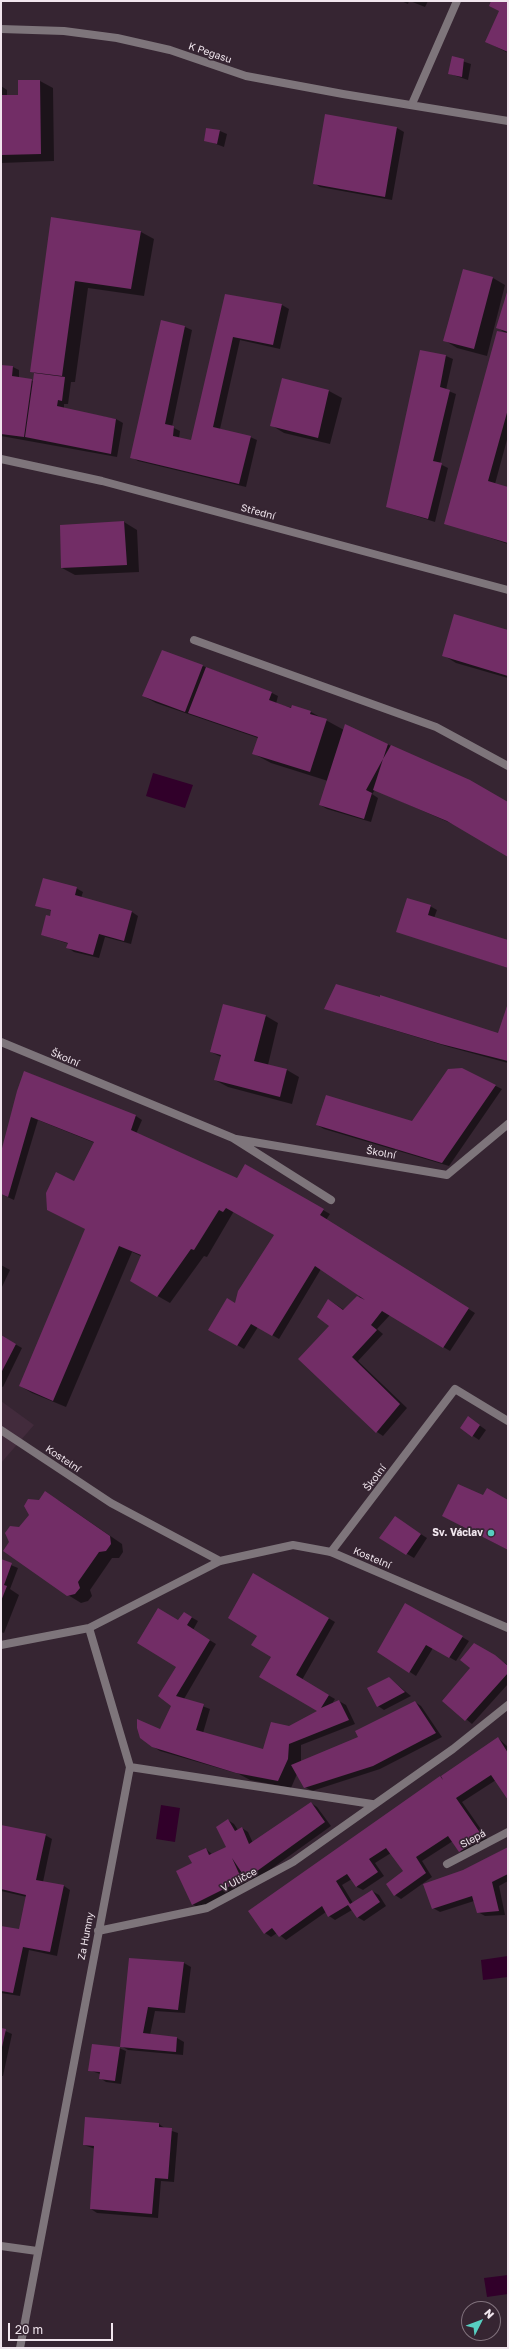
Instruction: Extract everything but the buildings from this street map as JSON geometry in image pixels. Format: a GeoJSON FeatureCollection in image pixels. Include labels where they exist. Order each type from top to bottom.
{"type":"FeatureCollection","features":[{"type":"Feature","properties":{"kind":"street"},"geometry":{"type":"LineString","coordinates":[[412,104],[457,1]]}},
{"type":"Feature","properties":{"kind":"street","name":"K Pegasu"},"geometry":{"type":"LineString","coordinates":[[1,29],[64,31],[117,38],[170,50],[246,76],[508,121]]}},
{"type":"Feature","properties":{"kind":"street","name":"Střední"},"geometry":{"type":"LineString","coordinates":[[1,459],[102,480],[508,590]]}},
{"type":"Feature","properties":{"kind":"street"},"geometry":{"type":"LineString","coordinates":[[194,640],[436,727],[508,766]]}},
{"type":"Feature","properties":{"kind":"street","name":"Školní"},"geometry":{"type":"LineString","coordinates":[[1,1042],[233,1138],[331,1200]]}},
{"type":"Feature","properties":{"kind":"street","name":"Školní"},"geometry":{"type":"LineString","coordinates":[[233,1138],[447,1175],[508,1124]]}},
{"type":"Feature","properties":{"kind":"street","name":"Školní"},"geometry":{"type":"LineString","coordinates":[[331,1552],[455,1389],[508,1421]]}},
{"type":"Feature","properties":{"kind":"street","name":"Kostelní"},"geometry":{"type":"LineString","coordinates":[[1,1430],[111,1503],[220,1561]]}},
{"type":"Feature","properties":{"kind":"street","name":"Kostelní"},"geometry":{"type":"LineString","coordinates":[[1,1645],[89,1628],[220,1561],[293,1545],[331,1552],[508,1628]]}},
{"type":"Feature","properties":{"kind":"street","name":"Za Humny"},"geometry":{"type":"LineString","coordinates":[[20,2348],[37,2251],[130,1767],[89,1628]]}},
{"type":"Feature","properties":{"kind":"street","name":"V Uličce"},"geometry":{"type":"LineString","coordinates":[[98,1931],[207,1908],[293,1862],[372,1804],[453,1749],[508,1705]]}},
{"type":"Feature","properties":{"kind":"street"},"geometry":{"type":"LineString","coordinates":[[130,1767],[372,1804]]}},
{"type":"Feature","properties":{"kind":"street","name":"Slepá"},"geometry":{"type":"LineString","coordinates":[[447,1864],[508,1832]]}},
{"type":"Feature","properties":{"kind":"street"},"geometry":{"type":"LineString","coordinates":[[1,2246],[37,2251]]}},
{"type":"Feature","properties":{"kind":"shaded area"},"geometry":{"type":"Polygon","coordinates":[[[153,773],[193,785],[185,808],[146,796],[153,773]]]}},
{"type":"Feature","properties":{"kind":"shaded area"},"geometry":{"type":"Polygon","coordinates":[[[1,1401],[34,1425],[1,1463],[1,1401]]]}},
{"type":"Feature","properties":{"kind":"shaded area"},"geometry":{"type":"Polygon","coordinates":[[[161,1805],[180,1808],[175,1842],[156,1839],[161,1805]]]}},
{"type":"Feature","properties":{"kind":"shaded area"},"geometry":{"type":"Polygon","coordinates":[[[508,1956],[508,1977],[483,1980],[481,1960],[508,1956]]]}},
{"type":"Feature","properties":{"kind":"shaded area"},"geometry":{"type":"Polygon","coordinates":[[[508,2275],[508,2294],[487,2297],[484,2278],[508,2275]]]}},
{"type":"Feature","properties":{"kind":"place","name":"Sv. Václav"},"geometry":{"type":"Point","coordinates":[491,1533]}}]}
